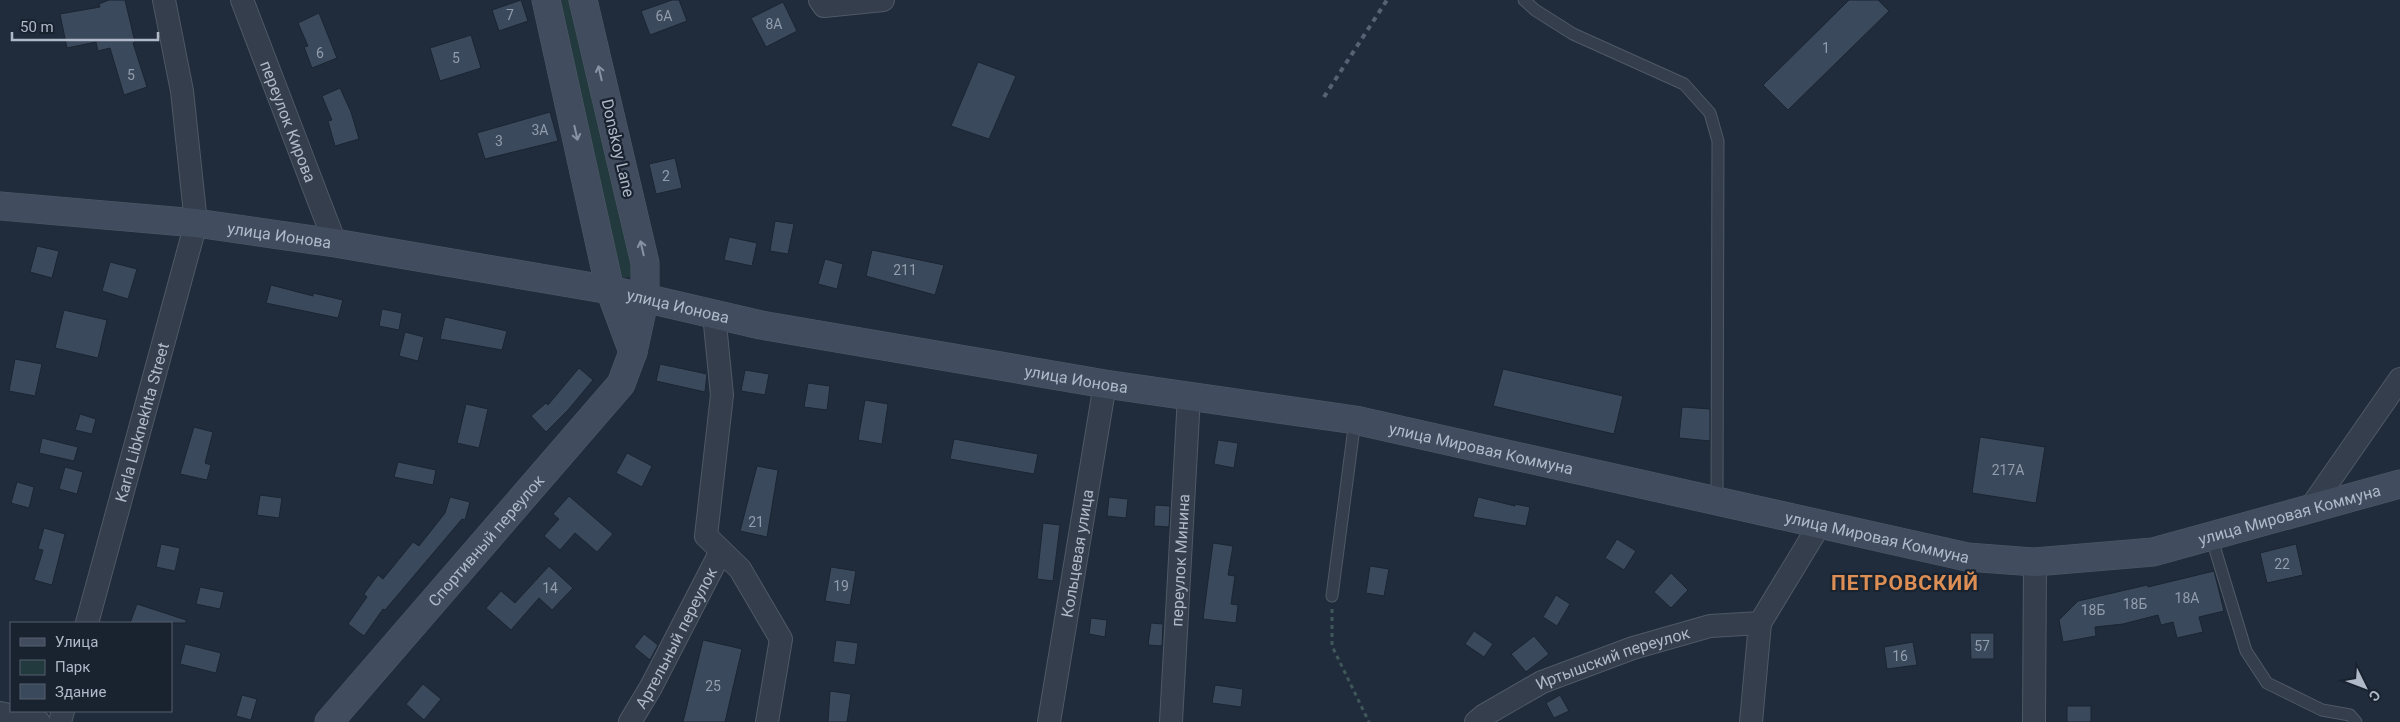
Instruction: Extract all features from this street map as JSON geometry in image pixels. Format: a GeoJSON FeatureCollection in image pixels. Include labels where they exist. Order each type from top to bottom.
{"type":"FeatureCollection","features":[{"type":"Feature","properties":{"kind":"main road"},"geometry":{"type":"LineString","coordinates":[[546,0],[610,290],[632,352]]}},
{"type":"Feature","properties":{"kind":"main road","name":"Donskoy Lane"},"geometry":{"type":"LineString","coordinates":[[583,0],[645,263],[644,296]]}},
{"type":"Feature","properties":{"kind":"main road","name":"улица Ионова"},"geometry":{"type":"LineString","coordinates":[[0,206],[196,223],[335,243],[644,296],[760,325],[1105,384],[1355,420]]}},
{"type":"Feature","properties":{"kind":"main road","name":"Спортивный переулок"},"geometry":{"type":"LineString","coordinates":[[328,722],[622,384],[632,352],[644,296]]}},
{"type":"Feature","properties":{"kind":"main road","name":"улица Мировая Коммуна"},"geometry":{"type":"LineString","coordinates":[[1355,420],[1967,556],[2035,562],[2153,552],[2400,484]]}},
{"type":"Feature","properties":{"kind":"street"},"geometry":{"type":"LineString","coordinates":[[164,0],[182,91],[196,223]]}},
{"type":"Feature","properties":{"kind":"street","name":"переулок Кирова"},"geometry":{"type":"LineString","coordinates":[[242,0],[335,243]]}},
{"type":"Feature","properties":{"kind":"street"},"geometry":{"type":"LineString","coordinates":[[820,0],[824,6],[883,0]]}},
{"type":"Feature","properties":{"kind":"street","name":"Karla Libknekhta Street"},"geometry":{"type":"LineString","coordinates":[[87,622],[196,223]]}},
{"type":"Feature","properties":{"kind":"street","name":"Артельный переулок"},"geometry":{"type":"LineString","coordinates":[[714,314],[722,395],[706,536],[740,569],[781,639],[767,722]]}},
{"type":"Feature","properties":{"kind":"street"},"geometry":{"type":"LineString","coordinates":[[2311,508],[2400,379]]}},
{"type":"Feature","properties":{"kind":"street","name":"Кольцевая улица"},"geometry":{"type":"LineString","coordinates":[[1049,722],[1105,384]]}},
{"type":"Feature","properties":{"kind":"street","name":"переулок Минина"},"geometry":{"type":"LineString","coordinates":[[1170,722],[1189,396]]}},
{"type":"Feature","properties":{"kind":"street"},"geometry":{"type":"LineString","coordinates":[[1751,722],[1760,623],[1820,524]]}},
{"type":"Feature","properties":{"kind":"street","name":"Артельный переулок"},"geometry":{"type":"LineString","coordinates":[[630,722],[651,687],[721,552]]}},
{"type":"Feature","properties":{"kind":"street"},"geometry":{"type":"LineString","coordinates":[[2034,722],[2035,562]]}},
{"type":"Feature","properties":{"kind":"street","name":"Иртышский переулок"},"geometry":{"type":"LineString","coordinates":[[1476,722],[1482,716],[1542,682],[1633,648],[1710,626],[1760,623]]}},
{"type":"Feature","properties":{"kind":"street"},"geometry":{"type":"LineString","coordinates":[[0,713],[39,722]]}},
{"type":"Feature","properties":{"kind":"lane"},"geometry":{"type":"LineString","coordinates":[[1524,0],[1535,10],[1573,34],[1684,84],[1710,113],[1718,141],[1717,501]]}},
{"type":"Feature","properties":{"kind":"lane"},"geometry":{"type":"LineString","coordinates":[[1332,596],[1355,420]]}},
{"type":"Feature","properties":{"kind":"lane"},"geometry":{"type":"LineString","coordinates":[[2211,536],[2246,651],[2267,684],[2322,710],[2350,715],[2356,722]]}},
{"type":"Feature","properties":{"kind":"path"},"geometry":{"type":"LineString","coordinates":[[1332,596],[1332,646],[1369,722]]}},
{"type":"Feature","properties":{"kind":"green space"},"geometry":{"type":"Polygon","coordinates":[[[557,0],[570,0],[632,268],[630,277],[621,278],[557,0]]]}},
{"type":"Feature","properties":{"kind":"building"},"geometry":{"type":"Polygon","coordinates":[[[109,0],[125,0],[135,42],[133,43],[147,87],[124,95],[110,48],[98,51],[96,42],[67,48],[60,14],[100,7],[99,4],[109,0]]]}},
{"type":"Feature","properties":{"kind":"building"},"geometry":{"type":"Polygon","coordinates":[[[521,0],[528,21],[499,31],[492,10],[521,0]]]}},
{"type":"Feature","properties":{"kind":"building"},"geometry":{"type":"Polygon","coordinates":[[[672,0],[679,0],[687,21],[650,35],[641,11],[672,0]]]}},
{"type":"Feature","properties":{"kind":"building"},"geometry":{"type":"Polygon","coordinates":[[[1849,0],[1878,0],[1889,11],[1788,110],[1763,85],[1849,0]]]}},
{"type":"Feature","properties":{"kind":"building"},"geometry":{"type":"Polygon","coordinates":[[[783,2],[797,31],[766,47],[751,18],[783,2]]]}},
{"type":"Feature","properties":{"kind":"building"},"geometry":{"type":"Polygon","coordinates":[[[319,13],[337,58],[312,68],[304,47],[308,46],[298,23],[319,13]]]}},
{"type":"Feature","properties":{"kind":"building"},"geometry":{"type":"Polygon","coordinates":[[[471,35],[481,68],[440,81],[430,48],[471,35]]]}},
{"type":"Feature","properties":{"kind":"building"},"geometry":{"type":"Polygon","coordinates":[[[978,62],[1016,76],[989,139],[951,126],[978,62]]]}},
{"type":"Feature","properties":{"kind":"building"},"geometry":{"type":"Polygon","coordinates":[[[340,88],[351,112],[359,139],[335,146],[328,121],[332,120],[322,96],[340,88]]]}},
{"type":"Feature","properties":{"kind":"building"},"geometry":{"type":"Polygon","coordinates":[[[550,112],[558,141],[485,159],[477,133],[550,112]]]}},
{"type":"Feature","properties":{"kind":"building"},"geometry":{"type":"Polygon","coordinates":[[[675,158],[682,188],[656,194],[649,164],[675,158]]]}},
{"type":"Feature","properties":{"kind":"building"},"geometry":{"type":"Polygon","coordinates":[[[775,221],[794,224],[788,254],[770,251],[775,221]]]}},
{"type":"Feature","properties":{"kind":"building"},"geometry":{"type":"Polygon","coordinates":[[[729,237],[757,243],[752,266],[724,260],[729,237]]]}},
{"type":"Feature","properties":{"kind":"building"},"geometry":{"type":"Polygon","coordinates":[[[37,246],[59,251],[52,278],[30,272],[37,246]]]}},
{"type":"Feature","properties":{"kind":"building"},"geometry":{"type":"Polygon","coordinates":[[[872,250],[944,265],[935,295],[866,276],[872,250]]]}},
{"type":"Feature","properties":{"kind":"building"},"geometry":{"type":"Polygon","coordinates":[[[825,259],[843,264],[837,289],[818,284],[825,259]]]}},
{"type":"Feature","properties":{"kind":"building"},"geometry":{"type":"Polygon","coordinates":[[[110,262],[137,269],[128,299],[102,291],[110,262]]]}},
{"type":"Feature","properties":{"kind":"building"},"geometry":{"type":"Polygon","coordinates":[[[271,285],[313,296],[313,293],[343,300],[338,318],[266,303],[271,285]]]}},
{"type":"Feature","properties":{"kind":"building"},"geometry":{"type":"Polygon","coordinates":[[[382,309],[402,313],[399,330],[379,326],[382,309]]]}},
{"type":"Feature","properties":{"kind":"building"},"geometry":{"type":"Polygon","coordinates":[[[64,310],[107,320],[98,358],[55,348],[64,310]]]}},
{"type":"Feature","properties":{"kind":"building"},"geometry":{"type":"Polygon","coordinates":[[[445,317],[507,331],[502,350],[440,339],[445,317]]]}},
{"type":"Feature","properties":{"kind":"building"},"geometry":{"type":"Polygon","coordinates":[[[405,332],[424,337],[418,361],[399,356],[405,332]]]}},
{"type":"Feature","properties":{"kind":"building"},"geometry":{"type":"Polygon","coordinates":[[[15,359],[42,364],[35,396],[9,391],[15,359]]]}},
{"type":"Feature","properties":{"kind":"building"},"geometry":{"type":"Polygon","coordinates":[[[660,364],[707,374],[705,392],[656,381],[660,364]]]}},
{"type":"Feature","properties":{"kind":"building"},"geometry":{"type":"Polygon","coordinates":[[[579,368],[593,380],[568,410],[546,432],[531,416],[546,403],[548,405],[579,368]]]}},
{"type":"Feature","properties":{"kind":"building"},"geometry":{"type":"Polygon","coordinates":[[[1503,369],[1623,396],[1614,434],[1493,406],[1503,369]]]}},
{"type":"Feature","properties":{"kind":"building"},"geometry":{"type":"Polygon","coordinates":[[[745,370],[769,374],[765,395],[741,391],[745,370]]]}},
{"type":"Feature","properties":{"kind":"building"},"geometry":{"type":"Polygon","coordinates":[[[808,383],[830,386],[827,410],[804,407],[808,383]]]}},
{"type":"Feature","properties":{"kind":"building"},"geometry":{"type":"Polygon","coordinates":[[[865,400],[888,404],[882,444],[858,440],[865,400]]]}},
{"type":"Feature","properties":{"kind":"building"},"geometry":{"type":"Polygon","coordinates":[[[466,404],[488,409],[479,448],[457,443],[466,404]]]}},
{"type":"Feature","properties":{"kind":"building"},"geometry":{"type":"Polygon","coordinates":[[[1682,407],[1710,409],[1710,441],[1679,438],[1682,407]]]}},
{"type":"Feature","properties":{"kind":"building"},"geometry":{"type":"Polygon","coordinates":[[[80,414],[96,419],[92,434],[75,430],[80,414]]]}},
{"type":"Feature","properties":{"kind":"building"},"geometry":{"type":"Polygon","coordinates":[[[194,427],[213,432],[205,463],[211,465],[207,480],[180,474],[194,427]]]}},
{"type":"Feature","properties":{"kind":"building"},"geometry":{"type":"Polygon","coordinates":[[[1980,437],[2045,447],[2036,503],[1972,493],[1980,437]]]}},
{"type":"Feature","properties":{"kind":"building"},"geometry":{"type":"Polygon","coordinates":[[[42,438],[78,447],[74,461],[39,453],[42,438]]]}},
{"type":"Feature","properties":{"kind":"building"},"geometry":{"type":"Polygon","coordinates":[[[954,439],[1038,454],[1034,474],[950,459],[954,439]]]}},
{"type":"Feature","properties":{"kind":"building"},"geometry":{"type":"Polygon","coordinates":[[[1218,440],[1238,443],[1234,468],[1214,464],[1218,440]]]}},
{"type":"Feature","properties":{"kind":"building"},"geometry":{"type":"Polygon","coordinates":[[[627,453],[652,466],[642,487],[616,473],[627,453]]]}},
{"type":"Feature","properties":{"kind":"building"},"geometry":{"type":"Polygon","coordinates":[[[398,462],[436,470],[433,485],[394,477],[398,462]]]}},
{"type":"Feature","properties":{"kind":"building"},"geometry":{"type":"Polygon","coordinates":[[[757,466],[778,470],[767,537],[740,531],[757,466]]]}},
{"type":"Feature","properties":{"kind":"building"},"geometry":{"type":"Polygon","coordinates":[[[65,467],[83,472],[77,494],[59,489],[65,467]]]}},
{"type":"Feature","properties":{"kind":"building"},"geometry":{"type":"Polygon","coordinates":[[[17,482],[34,487],[29,508],[11,503],[17,482]]]}},
{"type":"Feature","properties":{"kind":"building"},"geometry":{"type":"Polygon","coordinates":[[[260,495],[282,498],[279,518],[257,515],[260,495]]]}},
{"type":"Feature","properties":{"kind":"building"},"geometry":{"type":"Polygon","coordinates":[[[569,496],[613,534],[597,552],[575,533],[560,550],[544,536],[559,519],[553,514],[569,496]]]}},
{"type":"Feature","properties":{"kind":"building"},"geometry":{"type":"Polygon","coordinates":[[[450,497],[470,502],[465,520],[462,519],[385,610],[383,609],[364,636],[348,624],[367,597],[364,594],[378,575],[383,579],[413,542],[419,546],[445,513],[450,497]]]}},
{"type":"Feature","properties":{"kind":"building"},"geometry":{"type":"Polygon","coordinates":[[[1109,497],[1128,499],[1126,518],[1107,516],[1109,497]]]}},
{"type":"Feature","properties":{"kind":"building"},"geometry":{"type":"Polygon","coordinates":[[[1478,497],[1515,506],[1515,504],[1530,507],[1526,526],[1473,517],[1478,497]]]}},
{"type":"Feature","properties":{"kind":"building"},"geometry":{"type":"Polygon","coordinates":[[[1155,505],[1170,506],[1169,527],[1154,526],[1155,505]]]}},
{"type":"Feature","properties":{"kind":"building"},"geometry":{"type":"Polygon","coordinates":[[[1043,523],[1060,525],[1053,581],[1037,579],[1043,523]]]}},
{"type":"Feature","properties":{"kind":"building"},"geometry":{"type":"Polygon","coordinates":[[[44,528],[65,534],[52,585],[34,580],[43,550],[38,549],[44,528]]]}},
{"type":"Feature","properties":{"kind":"building"},"geometry":{"type":"Polygon","coordinates":[[[1617,539],[1636,551],[1624,570],[1605,558],[1617,539]]]}},
{"type":"Feature","properties":{"kind":"building"},"geometry":{"type":"Polygon","coordinates":[[[1213,543],[1233,546],[1228,575],[1235,576],[1231,604],[1238,605],[1236,623],[1203,619],[1213,543]]]}},
{"type":"Feature","properties":{"kind":"building"},"geometry":{"type":"Polygon","coordinates":[[[161,544],[180,548],[175,571],[156,567],[161,544]]]}},
{"type":"Feature","properties":{"kind":"building"},"geometry":{"type":"Polygon","coordinates":[[[2296,544],[2303,575],[2267,583],[2260,553],[2296,544]]]}},
{"type":"Feature","properties":{"kind":"building"},"geometry":{"type":"Polygon","coordinates":[[[549,566],[573,588],[552,610],[539,598],[511,630],[486,608],[501,591],[515,603],[549,566]]]}},
{"type":"Feature","properties":{"kind":"building"},"geometry":{"type":"Polygon","coordinates":[[[1370,566],[1389,569],[1384,596],[1366,593],[1370,566]]]}},
{"type":"Feature","properties":{"kind":"building"},"geometry":{"type":"Polygon","coordinates":[[[831,567],[856,571],[850,605],[825,601],[831,567]]]}},
{"type":"Feature","properties":{"kind":"building"},"geometry":{"type":"Polygon","coordinates":[[[2214,571],[2224,611],[2199,617],[2203,632],[2177,638],[2173,622],[2161,625],[2158,615],[2123,624],[2095,627],[2096,636],[2063,642],[2059,620],[2078,601],[2214,571]]]}},
{"type":"Feature","properties":{"kind":"building"},"geometry":{"type":"Polygon","coordinates":[[[1671,573],[1688,590],[1671,608],[1654,592],[1671,573]]]}},
{"type":"Feature","properties":{"kind":"building"},"geometry":{"type":"Polygon","coordinates":[[[200,587],[224,592],[220,609],[196,604],[200,587]]]}},
{"type":"Feature","properties":{"kind":"building"},"geometry":{"type":"Polygon","coordinates":[[[1556,595],[1570,604],[1557,626],[1543,617],[1556,595]]]}},
{"type":"Feature","properties":{"kind":"building"},"geometry":{"type":"Polygon","coordinates":[[[137,604],[186,620],[186,623],[130,622],[137,604]]]}},
{"type":"Feature","properties":{"kind":"building"},"geometry":{"type":"Polygon","coordinates":[[[1091,618],[1107,620],[1105,637],[1089,634],[1091,618]]]}},
{"type":"Feature","properties":{"kind":"building"},"geometry":{"type":"Polygon","coordinates":[[[1151,623],[1163,624],[1162,646],[1148,645],[1151,623]]]}},
{"type":"Feature","properties":{"kind":"building"},"geometry":{"type":"Polygon","coordinates":[[[1474,631],[1493,644],[1484,657],[1465,644],[1474,631]]]}},
{"type":"Feature","properties":{"kind":"building"},"geometry":{"type":"Polygon","coordinates":[[[1970,633],[1994,633],[1994,659],[1971,659],[1970,633]]]}},
{"type":"Feature","properties":{"kind":"building"},"geometry":{"type":"Polygon","coordinates":[[[644,634],[658,645],[650,660],[634,647],[644,634]]]}},
{"type":"Feature","properties":{"kind":"building"},"geometry":{"type":"Polygon","coordinates":[[[1534,636],[1549,654],[1526,672],[1511,654],[1534,636]]]}},
{"type":"Feature","properties":{"kind":"building"},"geometry":{"type":"Polygon","coordinates":[[[703,640],[742,649],[725,722],[683,722],[703,640]]]}},
{"type":"Feature","properties":{"kind":"building"},"geometry":{"type":"Polygon","coordinates":[[[836,640],[858,643],[855,665],[833,662],[836,640]]]}},
{"type":"Feature","properties":{"kind":"building"},"geometry":{"type":"Polygon","coordinates":[[[1913,642],[1917,665],[1887,669],[1884,647],[1913,642]]]}},
{"type":"Feature","properties":{"kind":"building"},"geometry":{"type":"Polygon","coordinates":[[[185,644],[221,653],[216,673],[180,664],[185,644]]]}},
{"type":"Feature","properties":{"kind":"building"},"geometry":{"type":"Polygon","coordinates":[[[423,684],[441,699],[424,720],[406,704],[423,684]]]}},
{"type":"Feature","properties":{"kind":"building"},"geometry":{"type":"Polygon","coordinates":[[[1215,685],[1243,689],[1241,707],[1212,703],[1215,685]]]}},
{"type":"Feature","properties":{"kind":"building"},"geometry":{"type":"Polygon","coordinates":[[[830,691],[851,694],[847,722],[828,722],[830,691]]]}},
{"type":"Feature","properties":{"kind":"building"},"geometry":{"type":"Polygon","coordinates":[[[242,695],[257,699],[251,720],[236,716],[242,695]]]}},
{"type":"Feature","properties":{"kind":"building"},"geometry":{"type":"Polygon","coordinates":[[[1560,695],[1569,711],[1554,718],[1546,703],[1560,695]]]}},
{"type":"Feature","properties":{"kind":"building"},"geometry":{"type":"Polygon","coordinates":[[[2067,706],[2091,706],[2091,722],[2067,722],[2067,706]]]}},
{"type":"Feature","properties":{"kind":"railway"},"geometry":{"type":"LineString","coordinates":[[1324,97],[1387,0]]}},
{"type":"Feature","properties":{"kind":"district","name":"ПЕТРОВСКИЙ"},"geometry":{"type":"Point","coordinates":[1905,583]}}]}
